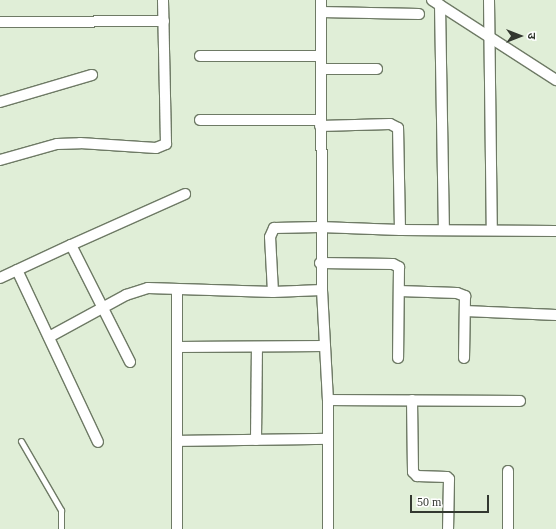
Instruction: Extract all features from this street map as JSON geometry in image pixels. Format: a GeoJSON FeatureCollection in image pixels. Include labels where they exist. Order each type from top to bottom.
{"type":"FeatureCollection","features":[{"type":"Feature","properties":{"kind":"street"},"geometry":{"type":"LineString","coordinates":[[0,160],[57,144],[156,148],[166,144],[164,0]]}},
{"type":"Feature","properties":{"kind":"street"},"geometry":{"type":"LineString","coordinates":[[321,0],[320,263],[328,400],[328,529]]}},
{"type":"Feature","properties":{"kind":"street"},"geometry":{"type":"LineString","coordinates":[[489,0],[492,230]]}},
{"type":"Feature","properties":{"kind":"street"},"geometry":{"type":"LineString","coordinates":[[436,3],[556,80]]}},
{"type":"Feature","properties":{"kind":"street"},"geometry":{"type":"LineString","coordinates":[[436,3],[444,230]]}},
{"type":"Feature","properties":{"kind":"street"},"geometry":{"type":"LineString","coordinates":[[321,12],[419,14]]}},
{"type":"Feature","properties":{"kind":"street"},"geometry":{"type":"LineString","coordinates":[[0,22],[164,21]]}},
{"type":"Feature","properties":{"kind":"street"},"geometry":{"type":"LineString","coordinates":[[200,56],[321,56]]}},
{"type":"Feature","properties":{"kind":"street"},"geometry":{"type":"LineString","coordinates":[[321,69],[377,69]]}},
{"type":"Feature","properties":{"kind":"street"},"geometry":{"type":"LineString","coordinates":[[0,102],[92,75]]}},
{"type":"Feature","properties":{"kind":"street"},"geometry":{"type":"LineString","coordinates":[[200,120],[390,124],[398,128],[400,230]]}},
{"type":"Feature","properties":{"kind":"street"},"geometry":{"type":"LineString","coordinates":[[0,278],[185,194]]}},
{"type":"Feature","properties":{"kind":"street"},"geometry":{"type":"LineString","coordinates":[[272,292],[271,232],[278,227],[400,230],[556,231]]}},
{"type":"Feature","properties":{"kind":"street"},"geometry":{"type":"LineString","coordinates":[[71,245],[130,362]]}},
{"type":"Feature","properties":{"kind":"street"},"geometry":{"type":"LineString","coordinates":[[320,263],[396,265],[400,270],[398,358]]}},
{"type":"Feature","properties":{"kind":"street"},"geometry":{"type":"LineString","coordinates":[[17,270],[98,442]]}},
{"type":"Feature","properties":{"kind":"street"},"geometry":{"type":"LineString","coordinates":[[49,337],[138,290],[178,288],[272,292],[322,290]]}},
{"type":"Feature","properties":{"kind":"street"},"geometry":{"type":"LineString","coordinates":[[177,529],[178,288]]}},
{"type":"Feature","properties":{"kind":"street"},"geometry":{"type":"LineString","coordinates":[[399,291],[462,293],[465,300],[464,358]]}},
{"type":"Feature","properties":{"kind":"street"},"geometry":{"type":"LineString","coordinates":[[465,311],[556,315]]}},
{"type":"Feature","properties":{"kind":"street"},"geometry":{"type":"LineString","coordinates":[[178,347],[257,348],[325,346]]}},
{"type":"Feature","properties":{"kind":"street"},"geometry":{"type":"LineString","coordinates":[[256,440],[257,348]]}},
{"type":"Feature","properties":{"kind":"street"},"geometry":{"type":"LineString","coordinates":[[328,400],[520,401]]}},
{"type":"Feature","properties":{"kind":"street"},"geometry":{"type":"LineString","coordinates":[[412,400],[413,472],[417,476],[447,477],[449,479],[448,529]]}},
{"type":"Feature","properties":{"kind":"street"},"geometry":{"type":"LineString","coordinates":[[178,441],[328,440]]}},
{"type":"Feature","properties":{"kind":"street"},"geometry":{"type":"LineString","coordinates":[[508,471],[508,529]]}},
{"type":"Feature","properties":{"kind":"lane"},"geometry":{"type":"LineString","coordinates":[[21,440],[62,510],[61,529]]}}]}
